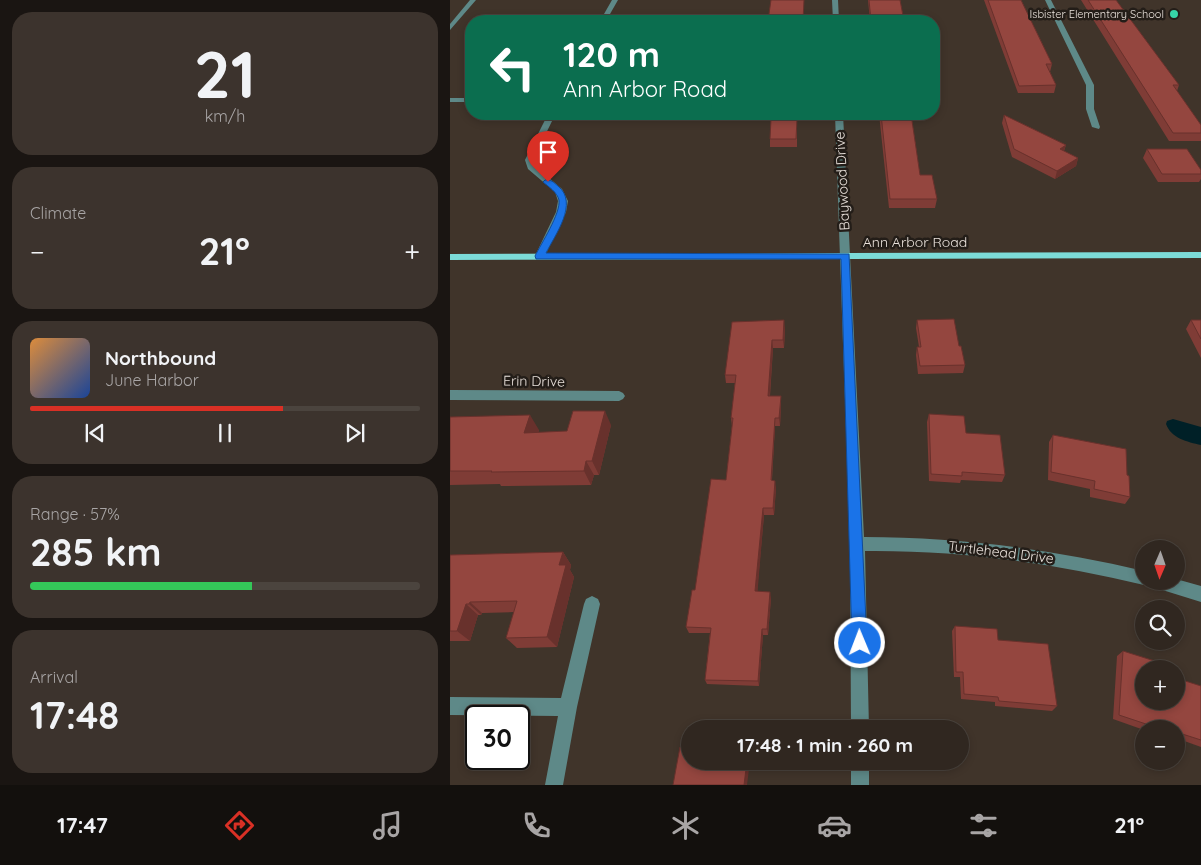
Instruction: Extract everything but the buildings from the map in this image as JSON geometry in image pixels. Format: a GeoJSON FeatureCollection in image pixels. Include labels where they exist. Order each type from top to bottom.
{"type":"FeatureCollection","features":[{"type":"Feature","properties":{"kind":"main road","name":"Ann Arbor Road"},"geometry":{"type":"LineString","coordinates":[[450,256],[1201,255]]}},
{"type":"Feature","properties":{"kind":"street"},"geometry":{"type":"LineString","coordinates":[[450,28],[473,0]]}},
{"type":"Feature","properties":{"kind":"street"},"geometry":{"type":"LineString","coordinates":[[606,15],[615,0]]}},
{"type":"Feature","properties":{"kind":"street"},"geometry":{"type":"LineString","coordinates":[[836,0],[836,15]]}},
{"type":"Feature","properties":{"kind":"street"},"geometry":{"type":"LineString","coordinates":[[1048,0],[1090,85],[1090,109],[1096,127]]}},
{"type":"Feature","properties":{"kind":"street"},"geometry":{"type":"LineString","coordinates":[[450,100],[465,100]]}},
{"type":"Feature","properties":{"kind":"street"},"geometry":{"type":"LineString","coordinates":[[540,256],[561,212],[563,201],[559,191],[531,167],[529,160],[549,120]]}},
{"type":"Feature","properties":{"kind":"street","name":"Baywood Drive"},"geometry":{"type":"LineString","coordinates":[[839,120],[857,544],[860,720]]}},
{"type":"Feature","properties":{"kind":"street","name":"Erin Drive"},"geometry":{"type":"LineString","coordinates":[[450,395],[618,396]]}},
{"type":"Feature","properties":{"kind":"street","name":"Turtlehead Drive"},"geometry":{"type":"LineString","coordinates":[[857,544],[914,543],[974,547],[1035,554],[1135,576]]}},
{"type":"Feature","properties":{"kind":"street"},"geometry":{"type":"LineString","coordinates":[[1185,589],[1201,594]]}},
{"type":"Feature","properties":{"kind":"street"},"geometry":{"type":"LineString","coordinates":[[554,785],[568,707],[592,604]]}},
{"type":"Feature","properties":{"kind":"street"},"geometry":{"type":"LineString","coordinates":[[450,706],[568,707]]}},
{"type":"Feature","properties":{"kind":"street"},"geometry":{"type":"LineString","coordinates":[[860,770],[860,785]]}},
{"type":"Feature","properties":{"kind":"water"},"geometry":{"type":"Polygon","coordinates":[[[1173,419],[1201,427],[1201,445],[1185,441],[1172,433],[1166,424],[1167,421],[1173,419]]]}},
{"type":"Feature","properties":{"kind":"place","name":"Isbister Elementary School"},"geometry":{"type":"Point","coordinates":[1174,14]}},
{"type":"Feature","properties":{"kind":"route"},"geometry":{"type":"LineString","coordinates":[[548,182],[559,191],[563,201],[561,212],[540,256],[846,256],[860,643]]}}]}
